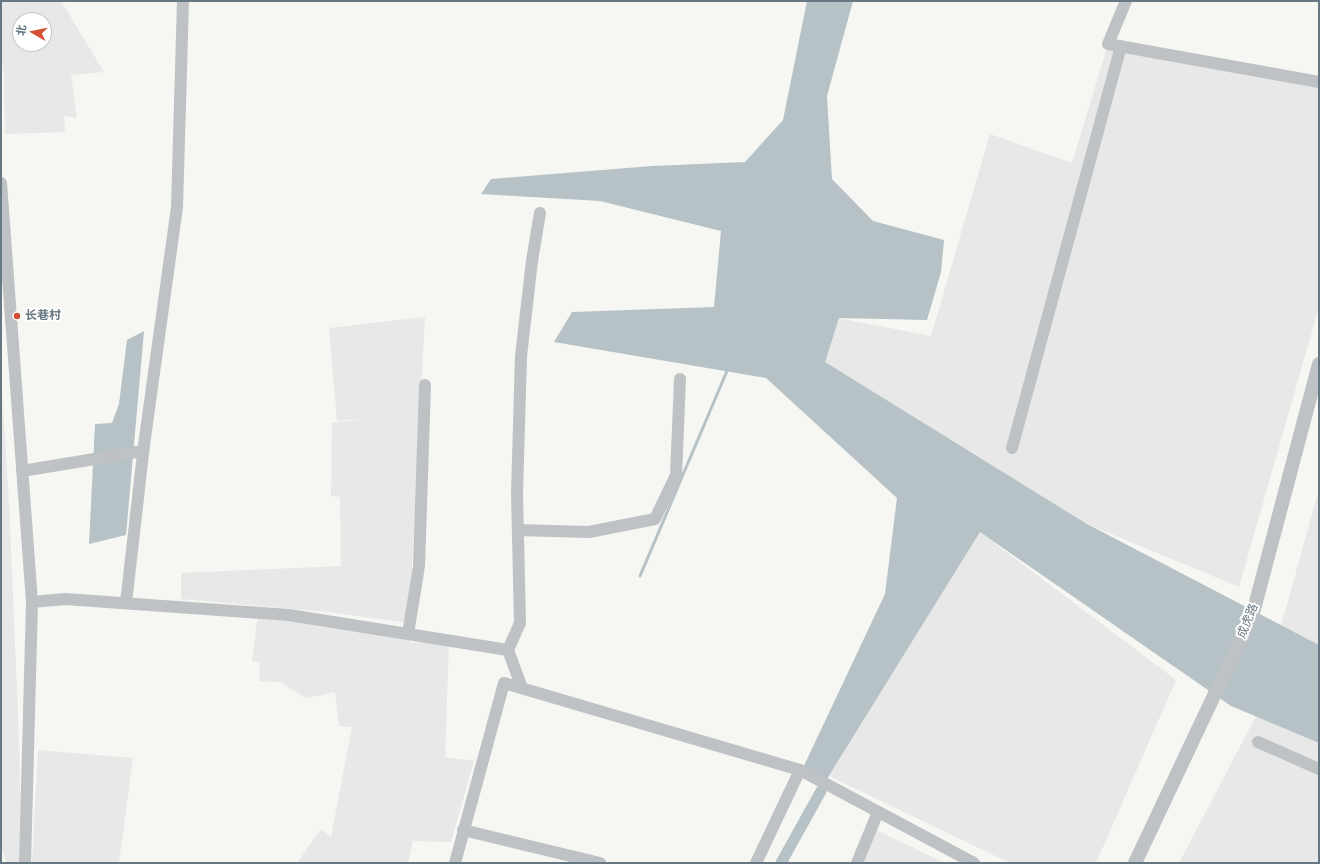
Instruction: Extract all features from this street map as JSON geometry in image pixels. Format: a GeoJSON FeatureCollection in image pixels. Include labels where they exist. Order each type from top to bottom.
{"type":"FeatureCollection","features":[{"type":"Feature","properties":{"kind":"street"},"geometry":{"type":"LineString","coordinates":[[126,603],[143,451],[177,207],[183,1]]}},
{"type":"Feature","properties":{"kind":"street"},"geometry":{"type":"LineString","coordinates":[[1126,1],[1108,44],[1319,82]]}},
{"type":"Feature","properties":{"kind":"street"},"geometry":{"type":"LineString","coordinates":[[1012,448],[1121,46]]}},
{"type":"Feature","properties":{"kind":"street"},"geometry":{"type":"LineString","coordinates":[[1,183],[32,602],[25,863]]}},
{"type":"Feature","properties":{"kind":"street"},"geometry":{"type":"LineString","coordinates":[[522,688],[508,650],[520,622],[517,494],[521,356],[532,262],[540,213]]}},
{"type":"Feature","properties":{"kind":"street","name":"成虎路"},"geometry":{"type":"LineString","coordinates":[[1135,863],[1253,613],[1319,364]]}},
{"type":"Feature","properties":{"kind":"street"},"geometry":{"type":"LineString","coordinates":[[518,530],[589,532],[655,519],[676,475],[680,379]]}},
{"type":"Feature","properties":{"kind":"street"},"geometry":{"type":"LineString","coordinates":[[408,634],[419,566],[425,385]]}},
{"type":"Feature","properties":{"kind":"street"},"geometry":{"type":"LineString","coordinates":[[22,471],[143,451]]}},
{"type":"Feature","properties":{"kind":"street"},"geometry":{"type":"LineString","coordinates":[[32,602],[65,599],[289,615],[508,650]]}},
{"type":"Feature","properties":{"kind":"street"},"geometry":{"type":"LineString","coordinates":[[455,863],[504,683],[800,770],[974,863]]}},
{"type":"Feature","properties":{"kind":"street"},"geometry":{"type":"LineString","coordinates":[[1258,742],[1319,769]]}},
{"type":"Feature","properties":{"kind":"street"},"geometry":{"type":"LineString","coordinates":[[756,863],[800,770]]}},
{"type":"Feature","properties":{"kind":"street"},"geometry":{"type":"LineString","coordinates":[[857,863],[878,812]]}},
{"type":"Feature","properties":{"kind":"street"},"geometry":{"type":"LineString","coordinates":[[463,830],[600,863]]}},
{"type":"Feature","properties":{"kind":"shaded area"},"geometry":{"type":"Polygon","coordinates":[[[1,1],[61,1],[104,72],[71,75],[77,118],[64,116],[65,132],[5,134],[4,75],[1,60],[1,1]]]}},
{"type":"Feature","properties":{"kind":"shaded area"},"geometry":{"type":"Polygon","coordinates":[[[807,1],[853,1],[827,96],[832,179],[873,221],[944,240],[941,272],[927,320],[839,318],[825,362],[1087,524],[1319,645],[1319,743],[1231,706],[980,532],[822,787],[801,772],[885,594],[897,498],[766,378],[554,342],[572,312],[714,307],[721,231],[600,201],[481,194],[491,179],[652,166],[745,162],[783,120],[807,1]]]}},
{"type":"Feature","properties":{"kind":"shaded area"},"geometry":{"type":"Polygon","coordinates":[[[1108,44],[1319,84],[1319,307],[1239,587],[1087,524],[824,362],[838,318],[931,336],[990,134],[1072,163],[1108,44]]]}},
{"type":"Feature","properties":{"kind":"shaded area"},"geometry":{"type":"Polygon","coordinates":[[[425,317],[409,623],[328,612],[181,599],[181,573],[341,566],[340,497],[331,496],[332,423],[371,418],[337,421],[329,328],[425,317]]]}},
{"type":"Feature","properties":{"kind":"shaded area"},"geometry":{"type":"Polygon","coordinates":[[[144,331],[126,535],[89,544],[95,424],[112,423],[119,404],[127,340],[144,331]]]}},
{"type":"Feature","properties":{"kind":"shaded area"},"geometry":{"type":"Polygon","coordinates":[[[1,375],[9,502],[19,739],[22,863],[7,863],[1,848],[1,375]]]}},
{"type":"Feature","properties":{"kind":"shaded area"},"geometry":{"type":"Polygon","coordinates":[[[1319,489],[1319,645],[1281,626],[1319,489]]]}},
{"type":"Feature","properties":{"kind":"shaded area"},"geometry":{"type":"Polygon","coordinates":[[[980,532],[1176,680],[1096,863],[1010,863],[829,776],[980,532]]]}},
{"type":"Feature","properties":{"kind":"shaded area"},"geometry":{"type":"Polygon","coordinates":[[[258,613],[408,634],[410,643],[449,641],[445,757],[474,761],[451,842],[413,841],[408,863],[297,863],[321,829],[331,837],[352,727],[339,726],[335,692],[306,698],[280,682],[259,681],[260,662],[252,661],[258,613]]]}},
{"type":"Feature","properties":{"kind":"shaded area"},"geometry":{"type":"Polygon","coordinates":[[[1256,716],[1319,743],[1319,863],[1179,863],[1256,716]]]}},
{"type":"Feature","properties":{"kind":"shaded area"},"geometry":{"type":"Polygon","coordinates":[[[38,750],[133,758],[119,863],[32,863],[38,750]]]}},
{"type":"Feature","properties":{"kind":"shaded area"},"geometry":{"type":"Polygon","coordinates":[[[874,829],[945,863],[860,863],[874,829]]]}},
{"type":"Feature","properties":{"kind":"waterway"},"geometry":{"type":"LineString","coordinates":[[640,576],[727,371]]}},
{"type":"Feature","properties":{"kind":"waterway"},"geometry":{"type":"LineString","coordinates":[[781,863],[821,791]]}},
{"type":"Feature","properties":{"kind":"place","name":"长巷村"},"geometry":{"type":"Point","coordinates":[17,316]}}]}
